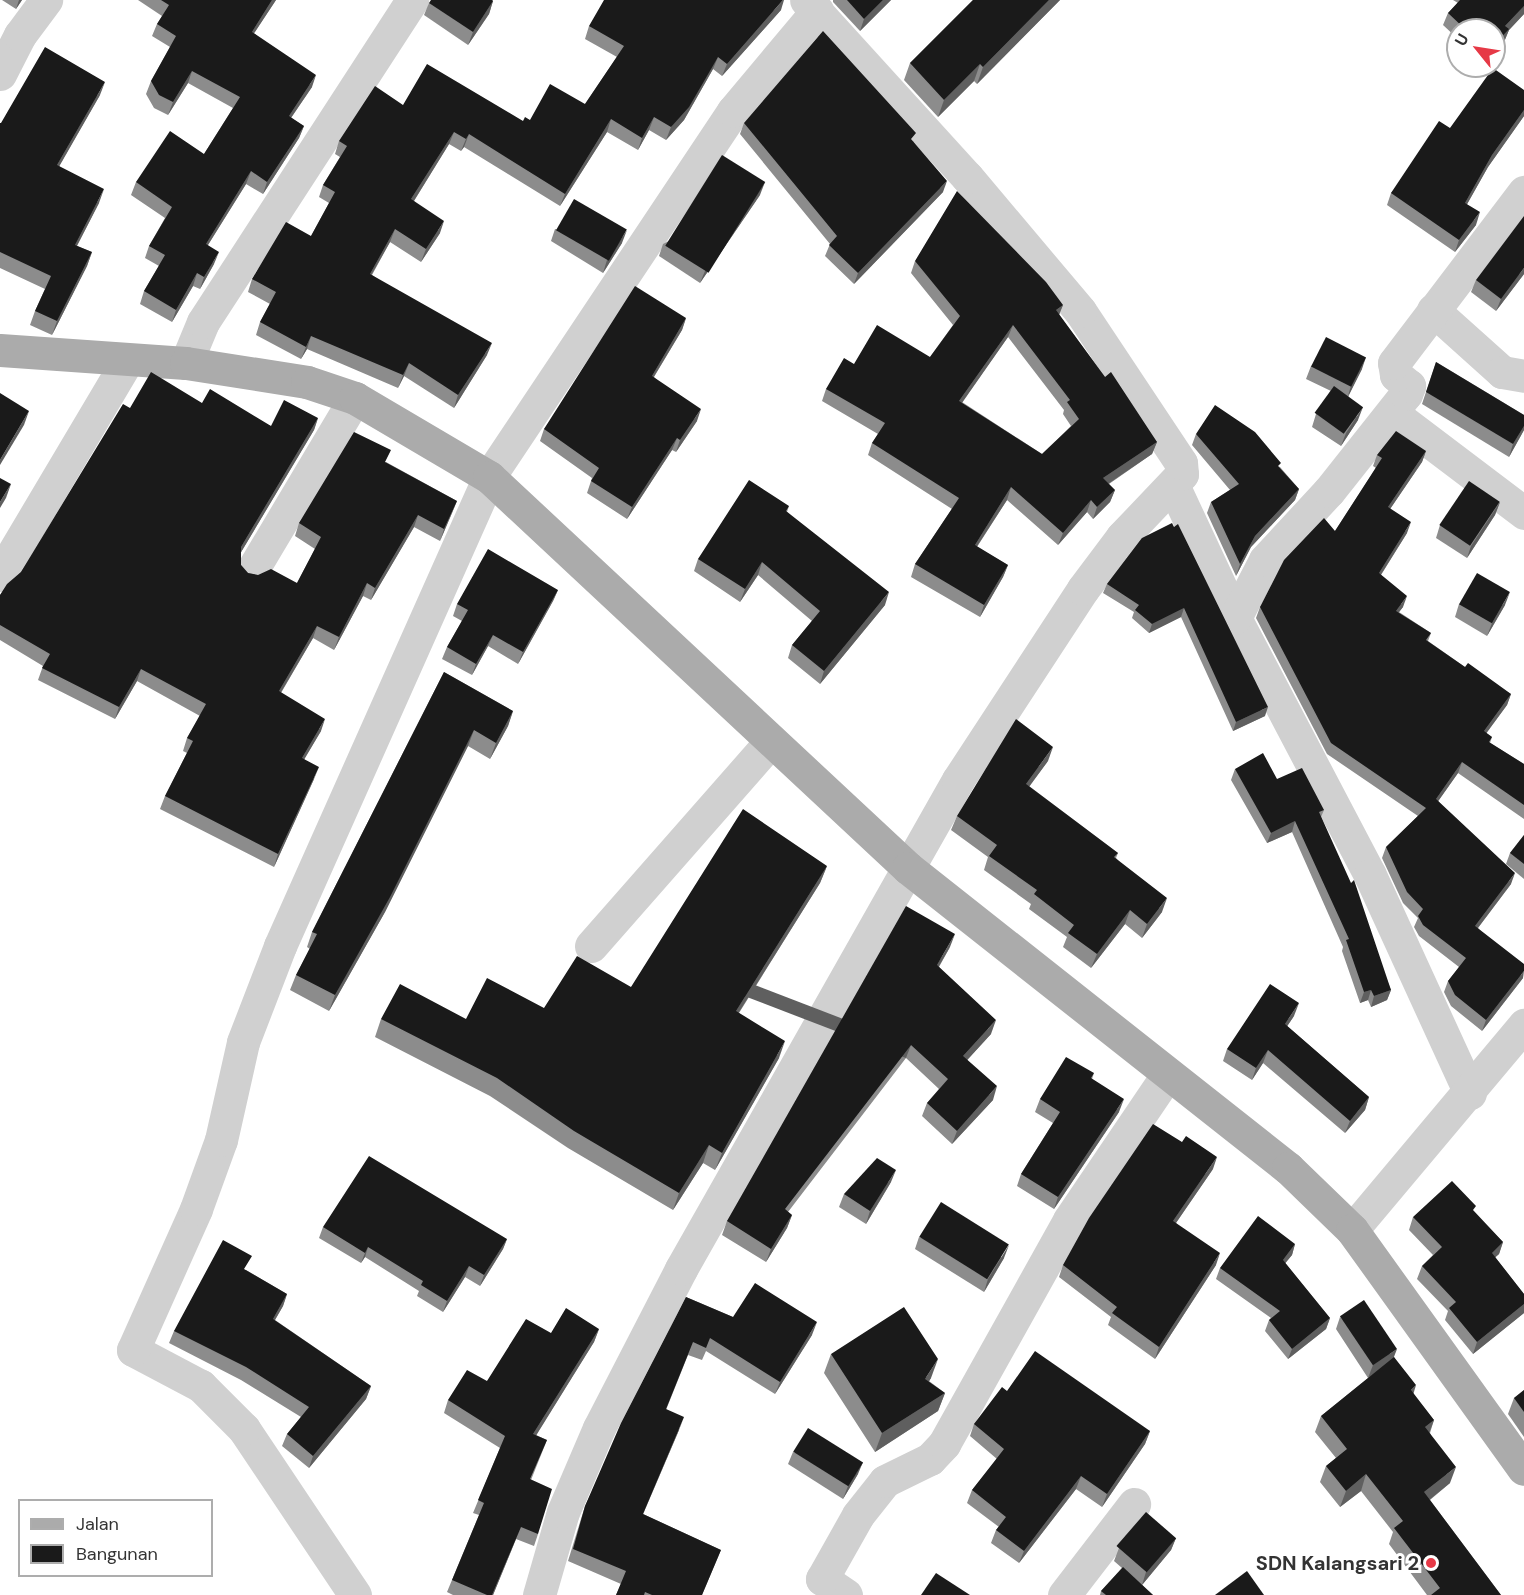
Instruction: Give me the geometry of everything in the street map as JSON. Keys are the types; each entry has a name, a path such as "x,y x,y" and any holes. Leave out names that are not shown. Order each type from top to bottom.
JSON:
{"main road":[{"path":"0,350 128,361 186,363 307,382 355,398 489,477 908,868 1288,1168 1352,1230 1524,1469"}],"street":[{"path":"0,74 10,28 46,0"},
{"path":"186,363 203,322 412,0"},
{"path":"355,1595 244,1429 201,1386 173,1368 133,1350 210,1169 243,1042 280,946 489,477 733,111 811,6 967,177 1087,320 1180,463 1182,474 1128,530 1083,589 958,780 681,1269 599,1428 563,1512 539,1595"},
{"path":"1235,618 1265,560 1329,491 1392,413 1409,386 1396,375 1394,363 1524,192"},
{"path":"1433,310 1502,372 1524,376"},
{"path":"0,575 128,361"},
{"path":"253,569 355,398"},
{"path":"1392,413 1524,513"},
{"path":"1173,485 1235,618 1370,875 1470,1093"},
{"path":"591,946 771,741"},
{"path":"1352,1230 1470,1093 1524,1025"},
{"path":"827,1590 874,1492 897,1473 930,1459 944,1444 1069,1220 1168,1074"},
{"path":"1064,1595 1134,1504"}],"building":[{"path":"161,0 272,0 252,32 316,75 289,116 304,126 267,182 251,171 206,244 219,252 204,277 197,273 176,310 144,291 165,255 149,246 172,207 136,182 170,131 204,154 240,97 192,71 173,102 159,95 151,81 176,36 157,24 169,5"},
{"path":"431,0 493,1 473,32 429,3"},
{"path":"604,0 783,0 727,64 718,57 689,107 671,127 654,117 642,138 611,119 565,194 469,134 466,139 454,132 411,199 444,221 426,249 395,229 370,274 492,343 458,395 409,363 403,375 311,336 306,347 260,322 276,292 252,279 286,222 311,236 335,192 323,185 347,146 339,141 375,86 403,105 427,64 523,121 525,117 530,120 550,84 585,104 624,46 589,26"},
{"path":"847,0 883,0 864,19"},
{"path":"973,0 1049,0 983,67 980,64 944,100 910,63"},
{"path":"1460,0 1524,0 1524,6 1506,25 1506,18 1453,18 1448,13"},
{"path":"823,31 916,133 911,139 947,181 858,273 829,245 837,236 744,123"},
{"path":"45,47 105,82 57,165 104,189 75,245 92,252 57,321 35,311 51,276 0,252 0,123"},
{"path":"1506,77 1524,90 1524,110 1492,155 1465,203 1480,212 1459,240 1391,193 1439,121 1450,128 1486,78"},
{"path":"722,155 765,182 709,273 665,246"},
{"path":"957,191 1046,282 1063,305 1056,310 1105,377 1111,372 1157,442 1103,478 1115,490 1097,507 1091,500 1063,533 1011,487 975,545 1008,565 984,605 915,564 959,498 872,443 885,423 826,389 844,358 854,364 877,325 930,357 960,316 915,261","holes":["1013,325 1070,400 1067,402 1079,419 1042,454 959,401"]},
{"path":"574,199 627,230 609,261 556,230"},
{"path":"1524,216 1524,268 1501,299 1476,280"},
{"path":"635,286 686,318 652,376 701,409 680,440 677,438 632,507 591,481 599,468 544,429"},
{"path":"1326,337 1366,357 1351,387 1311,366"},
{"path":"1436,362 1524,415 1524,426 1513,444 1426,392"},
{"path":"151,372 202,403 210,389 271,426 284,400 318,418 241,547 241,565 248,573 258,575 271,569 297,583 321,537 299,523 354,432 391,450 385,462 457,501 444,529 418,515 375,588 367,583 339,637 317,626 279,691 325,719 302,758 319,767 278,854 165,796 193,741 187,738 206,704 141,669 119,707 42,668 50,654 0,625 0,595 7,584 21,572 123,404 130,408"},
{"path":"1334,386 1363,407 1344,434 1315,413"},
{"path":"0,393 29,411 0,460"},
{"path":"1215,405 1255,432 1281,463 1278,466 1299,489 1255,536 1240,564 1211,502 1239,484 1196,434"},
{"path":"1396,431 1426,451 1388,507 1411,522 1379,573 1407,596 1396,611 1431,633 1426,640 1465,667 1468,663 1511,694 1484,731 1492,737 1489,742 1524,764 1524,805 1462,762 1436,799 1515,873 1475,926 1524,964 1524,971 1486,1020 1455,995 1448,981 1466,958 1423,925 1418,916 1423,909 1407,892 1386,847 1426,808 1331,743 1260,607 1284,560 1324,518 1335,531 1382,458 1377,455"},
{"path":"0,478 11,484 0,502"},
{"path":"749,480 789,506 786,511 889,592 824,671 792,645 820,611 762,562 745,589 698,559"},
{"path":"1469,481 1500,502 1470,546 1439,525"},
{"path":"1172,523 1174,527 1178,524 1268,707 1236,722 1184,608 1152,624 1135,610 1139,605 1107,584 1142,538"},
{"path":"488,549 558,590 523,652 493,635 476,664 447,647 468,610 457,604"},
{"path":"1477,573 1510,592 1492,623 1459,604"},
{"path":"444,672 513,711 496,743 474,730 390,897 335,995 296,975 317,934 312,932"},
{"path":"1016,719 1053,747 1026,784 1118,853 1114,857 1167,898 1147,924 1130,910 1097,954 1068,933 1074,925 1034,894 1037,890 989,856 997,845 957,816"},
{"path":"1263,753 1277,779 1302,768 1324,810 1319,812 1351,883 1354,880 1391,990 1374,996 1371,990 1364,992 1346,940 1349,939 1295,821 1271,833 1235,769"},
{"path":"743,809 827,866 736,1011 785,1041 722,1153 709,1145 679,1193 574,1131 497,1078 381,1019 400,984 466,1019 487,978 544,1008 577,956 631,987"},
{"path":"1524,835 1524,864 1510,853"},
{"path":"906,906 955,934 937,965 996,1020 963,1056 997,1086 957,1131 927,1103 948,1079 911,1045 785,1209 792,1215 771,1249 727,1221"},
{"path":"1270,984 1299,1003 1285,1024 1369,1097 1350,1121 1268,1050 1256,1068 1227,1049"},
{"path":"1066,1057 1094,1073 1091,1078 1124,1099 1058,1197 1021,1174 1060,1112 1040,1099"},
{"path":"1153,1124 1182,1142 1186,1136 1217,1157 1173,1221 1220,1253 1159,1347 1112,1313 1117,1307 1063,1265 1089,1218"},
{"path":"369,1156 507,1239 484,1275 469,1266 447,1301 421,1285 423,1281 368,1247 365,1253 323,1227"},
{"path":"877,1158 896,1170 870,1211 844,1194"},
{"path":"1452,1181 1476,1206 1473,1210 1503,1242 1492,1253 1524,1294 1524,1304 1477,1342 1449,1308 1456,1302 1422,1266 1442,1247 1413,1217"},
{"path":"941,1202 1009,1244 987,1279 919,1237"},
{"path":"1258,1216 1295,1244 1283,1260 1330,1318 1292,1349 1269,1320 1280,1311 1220,1268"},
{"path":"223,1240 252,1256 244,1269 287,1294 273,1319 371,1386 313,1456 287,1434 309,1407 246,1367 174,1331"},
{"path":"755,1283 817,1322 780,1382 710,1338 706,1348 693,1342 666,1409 684,1417 643,1514 721,1550 702,1595 652,1595 645,1592 644,1595 616,1595 626,1571 573,1549 585,1506 621,1423 686,1297 733,1317"},
{"path":"1364,1300 1397,1349 1373,1365 1340,1316"},
{"path":"904,1307 938,1359 925,1379 945,1393 882,1433 831,1354"},
{"path":"566,1308 599,1329 533,1434 547,1440 530,1479 552,1489 538,1534 521,1527 492,1595 487,1595 452,1580 484,1503 478,1500 505,1436 448,1400 467,1370 487,1381 526,1319 551,1333"},
{"path":"1035,1351 1150,1431 1107,1494 1081,1476 1024,1551 996,1530 1006,1517 972,1490 1004,1449 974,1424 1002,1387 1007,1391"},
{"path":"1394,1357 1416,1385 1411,1390 1434,1420 1425,1427 1456,1467 1424,1492 1501,1595 1431,1595 1440,1588 1394,1528 1403,1521 1366,1474 1346,1491 1326,1466 1347,1449 1321,1416"},
{"path":"1524,1390 1524,1412 1514,1398"},
{"path":"808,1428 863,1462 848,1486 793,1452"},
{"path":"1146,1512 1176,1538 1147,1572 1116,1546"},
{"path":"1123,1567 1153,1595 1106,1595 1101,1591"},
{"path":"1247,1571 1264,1595 1215,1595"},
{"path":"936,1573 970,1595 921,1595"}],"place":[{"name":"SDN Kalangsari 2","path":"1431,1563"}]}
